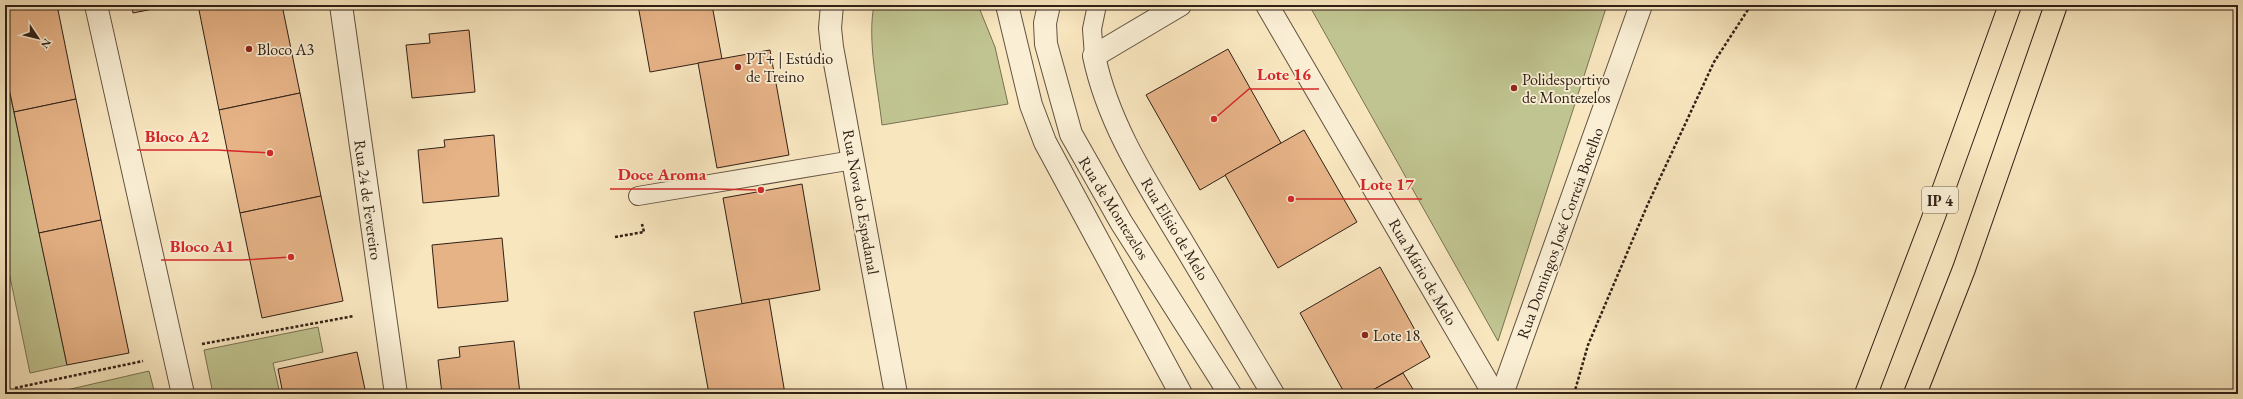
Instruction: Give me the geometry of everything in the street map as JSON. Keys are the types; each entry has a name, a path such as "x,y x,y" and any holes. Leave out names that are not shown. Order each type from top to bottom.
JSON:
{"highway":[{"name":"IP 4","path":"1866,394 1937,208 2010,5"},
{"path":"1915,394 1964,269 2056,5"}],"street":[{"path":"96,5 182,394"},
{"name":"Rua 24 de Fevereiro","path":"341,5 396,394"},
{"name":"Rua de Montezelos","path":"1007,5 1031,105 1044,142 1181,394"},
{"name":"Rua de Montezelos","path":"1049,5 1045,23 1048,55 1065,119 1075,144 1121,222 1230,394"},
{"path":"1094,56 1180,5"},
{"name":"Rua Mário de Melo","path":"1267,5 1494,394"},
{"name":"Rua Domingos José Correia Botelho","path":"1502,394 1641,5"},
{"name":"Rua Nova do Espadanal","path":"833,6 830,28 832,47 896,394"},
{"name":"Rua Elísio de Melo","path":"1094,56 1099,82 1109,109 1132,156 1273,394"}],"lane":[{"path":"1094,56 1092,29 1097,5"},
{"path":"638,196 853,160"}],"path":[{"path":"1574,394 1588,345 1647,206 1714,62 1751,5"},
{"path":"198,345 355,316"},
{"path":"15,388 143,361"}],"green space":[{"path":"874,5 978,5 995,47 1008,104 882,125 872,49 872,19"},
{"path":"1309,5 1607,5 1498,341"},
{"path":"5,70 67,365 30,373 5,253"},
{"path":"318,327 323,352 273,363 280,394 213,394 204,350"},
{"path":"149,371 155,394 49,394"}],"building":[{"path":"5,5 57,5 76,99 14,112 5,70"},
{"path":"132,5 173,5 133,13"},
{"name":"Bloco A3","path":"198,5 282,5 300,93 219,110"},
{"path":"638,5 712,5 722,59 650,72"},
{"path":"469,30 475,92 412,98 406,45 430,43 429,34"},
{"path":"1228,49 1281,143 1200,190 1146,95"},
{"path":"770,50 789,155 717,168 698,63"},
{"path":"300,93 321,196 240,213 219,110"},
{"path":"76,99 101,220 39,233 14,112"},
{"path":"1304,130 1357,222 1278,268 1225,175"},
{"path":"494,135 499,196 423,203 418,150 445,147 444,140"},
{"path":"802,184 820,290 742,304 723,198"},
{"path":"321,196 343,301 262,318 240,213"},
{"path":"101,220 129,353 67,365 39,233"},
{"path":"502,238 508,301 438,308 432,245"},
{"name":"Lote 18","path":"1380,267 1430,357 1366,394 1345,394 1300,313"},
{"path":"769,299 785,394 709,394 694,312"},
{"path":"514,341 520,394 442,394 438,360 460,357 459,347"},
{"path":"357,352 366,394 283,394 278,369"},
{"path":"1403,373 1416,394 1366,394"}],"place":[{"name":"Bloco A3","path":"249,49"},
{"name":"PT+ | Estúdio de Treino","path":"738,67"},
{"name":"Polidesportivo de Montezelos","path":"1514,88"},
{"name":"Lote 16","path":"1214,119"},
{"name":"Bloco A2","path":"270,153"},
{"name":"Doce Aroma","path":"761,190"},
{"name":"Lote 17","path":"1291,199"},
{"name":"Bloco A1","path":"291,257"},
{"name":"Lote 18","path":"1365,335"}]}
